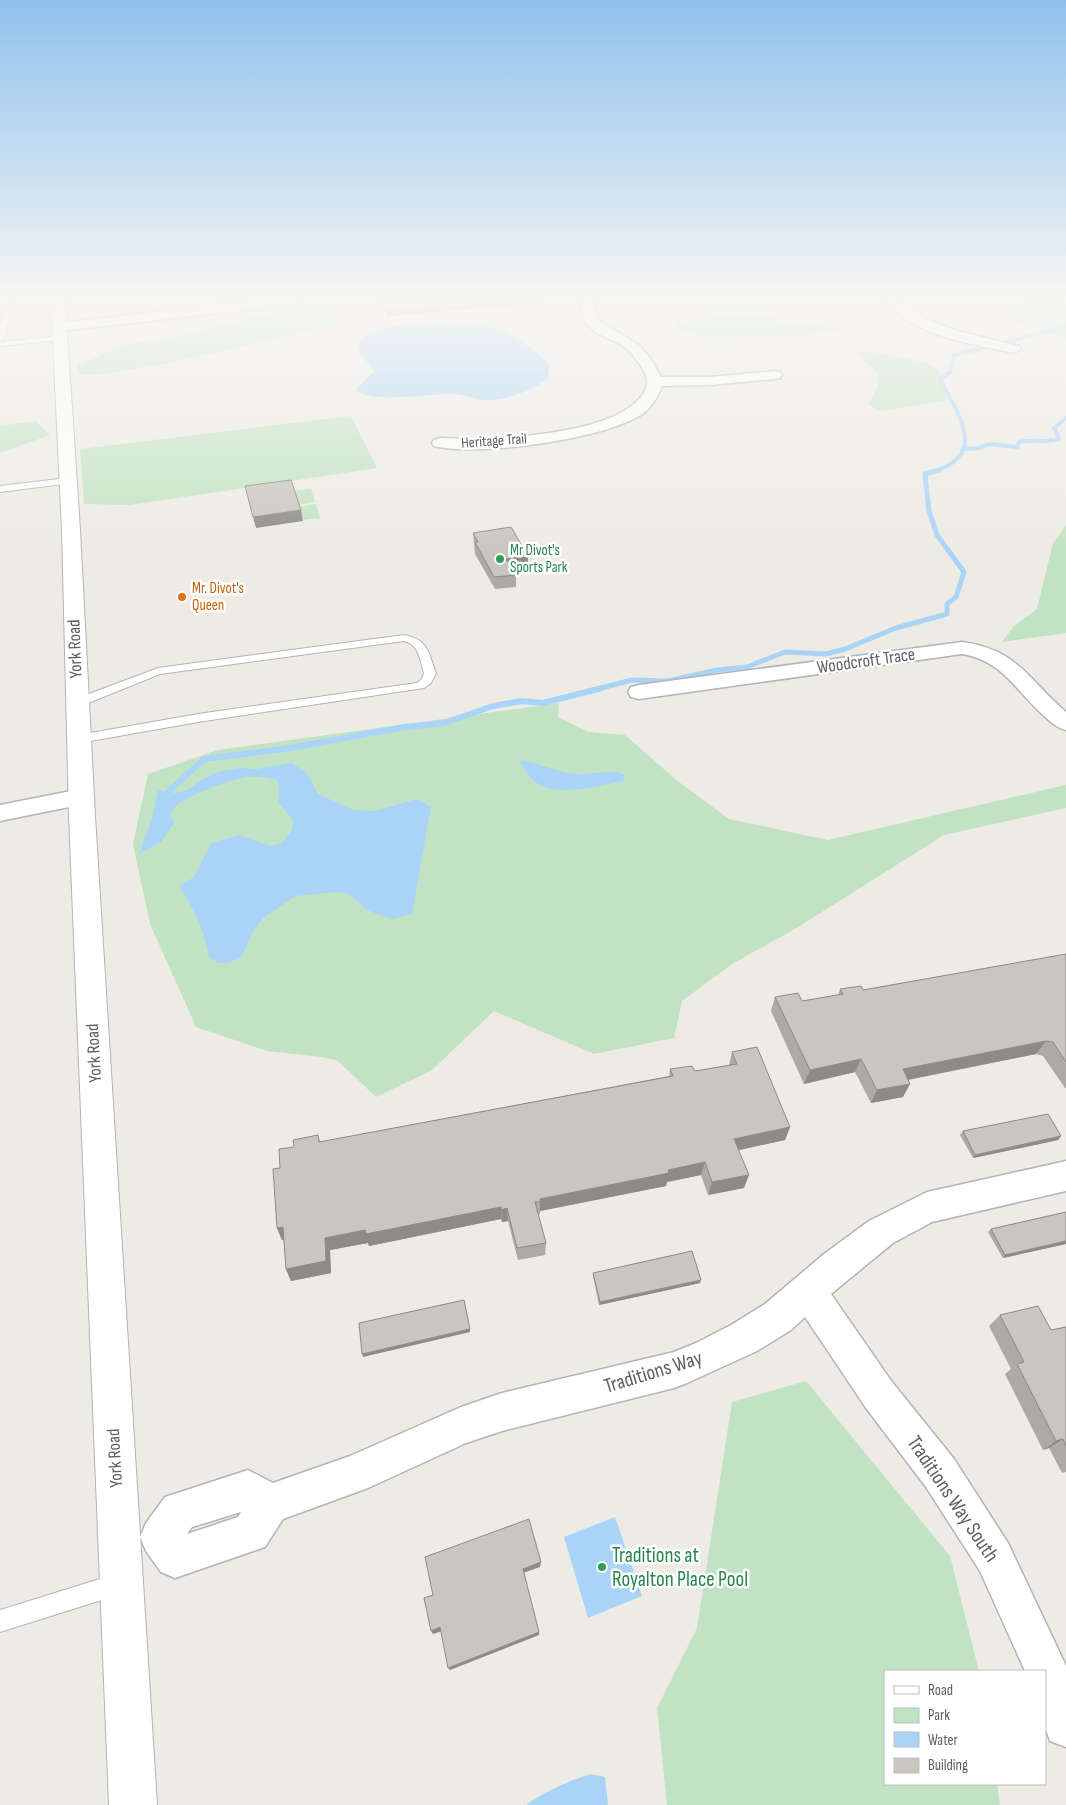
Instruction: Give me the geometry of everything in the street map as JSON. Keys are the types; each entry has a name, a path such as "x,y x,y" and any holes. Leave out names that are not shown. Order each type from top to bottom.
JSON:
{"street":[{"name":"York Road","path":"63,385 133,1805"},
{"name":"Heritage Trail","path":"440,443 476,444 592,430 638,411 650,397 654,385"},
{"name":"Woodcroft Trace","path":"639,692 962,648 980,651 1003,661 1041,701 1066,723"},
{"path":"0,813 82,797"},
{"name":"Traditions Way","path":"121,1566 160,1537 179,1512 248,1490 270,1504 354,1474 461,1426 502,1412 674,1370 744,1338 778,1317 836,1266 881,1232 927,1208 1066,1176"},
{"name":"Traditions Way South","path":"808,1291 878,1395 940,1473 994,1556 1046,1670"},
{"name":"Traditions Way South","path":"1046,1670 1066,1724"}],"lane":[{"path":"0,489 68,481"},
{"path":"77,702 158,672 404,638 414,640 420,645 430,673 427,681 420,686 198,718 79,739"},
{"path":"0,1621 121,1566"}],"green space":[{"path":"878,385 945,385 946,401 879,411 868,404"},
{"path":"351,416 377,468 130,505 84,504 80,449"},
{"path":"36,421 50,435 0,453 0,426"},
{"path":"311,489 315,502 297,505 293,491"},
{"path":"316,504 320,518 302,520 298,507"},
{"path":"1066,525 1066,633 1002,642 1014,626 1037,609 1053,543"},
{"path":"559,703 558,717 589,732 625,735 675,779 729,819 828,840 1066,785 1066,808 944,835 795,929 732,964 682,1001 674,1038 594,1054 494,1011 432,1070 376,1097 338,1061 322,1057 267,1051 196,1027 150,924 133,844 148,774 218,750"},
{"path":"806,1381 950,1556 979,1670 884,1670 884,1785 997,1785 1000,1805 667,1805 657,1708 697,1628 732,1402"}],"water":[{"path":"360,385 538,385 506,398 491,400 453,394 377,397 365,395 357,391"},
{"path":"519,760 576,774 620,773 625,775 624,781 582,789 550,789 535,781"},
{"path":"292,763 307,773 318,794 354,810 375,811 417,799 431,807 412,914 392,919 367,910 349,894 337,892 296,896 263,918 252,933 242,957 228,963 218,963 209,957 198,920 179,886 194,877 211,843 239,835 270,846 282,843 292,830 293,820 278,802 279,788 277,780 262,777 246,777 230,781 190,797 175,807 170,816 175,822 161,842 139,854 152,819 158,790 176,793 188,790 198,782 217,772 239,768 256,769"},
{"name":"Traditions at Royalton Place Pool","path":"615,1517 642,1596 588,1618 564,1537"},
{"path":"591,1774 605,1777 608,1805 526,1805 557,1787"}],"building":[{"path":"291,480 301,510 253,517 245,486"},
{"path":"511,527 528,556 506,559 516,575 494,577 475,542 478,542 473,533"},
{"path":"1066,954 1066,1062 1053,1042 1046,1041 903,1069 910,1084 877,1090 861,1059 810,1070 775,997 798,993 802,1001 843,994 840,989 861,986 863,990"},
{"path":"757,1047 790,1127 734,1139 749,1175 712,1182 705,1162 668,1170 669,1173 540,1199 540,1202 535,1202 546,1243 517,1248 507,1208 501,1210 501,1207 366,1234 365,1230 325,1238 326,1261 286,1269 283,1227 277,1228 273,1169 280,1168 279,1149 294,1147 293,1140 318,1135 319,1142 673,1076 670,1069 692,1066 695,1071 737,1064 732,1052"},
{"path":"1048,1114 1061,1136 975,1155 963,1131"},
{"path":"1066,1212 1066,1241 1005,1255 991,1229"},
{"path":"692,1251 701,1280 600,1302 593,1273"},
{"path":"464,1300 470,1329 362,1354 359,1323"},
{"path":"1038,1306 1051,1330 1066,1327 1066,1446 1063,1439 1056,1441 1017,1364 1024,1362 1000,1315"},
{"path":"529,1519 541,1562 523,1569 539,1632 448,1668 440,1627 431,1631 424,1598 433,1595 425,1557"}],"waterway":[{"path":"935,471 951,464 961,454 965,443 960,419 943,385"},
{"path":"965,449 979,448 990,444 1017,447 1019,442 1059,439 1054,428 1066,418"},
{"path":"597,689 632,680 667,681 717,670 747,667 785,652 826,654 845,649 896,628 947,614 947,604 956,597 964,572 937,535 929,511 925,474 939,470"},
{"path":"168,792 204,759 284,749 405,727 444,723 493,706 522,701 543,703 602,688"}],"place":[{"name":"Mr Divot's Sports Park","path":"500,559"},
{"name":"Mr. Divot's Queen","path":"182,597"},
{"name":"Traditions at Royalton Place Pool","path":"602,1567"}]}
